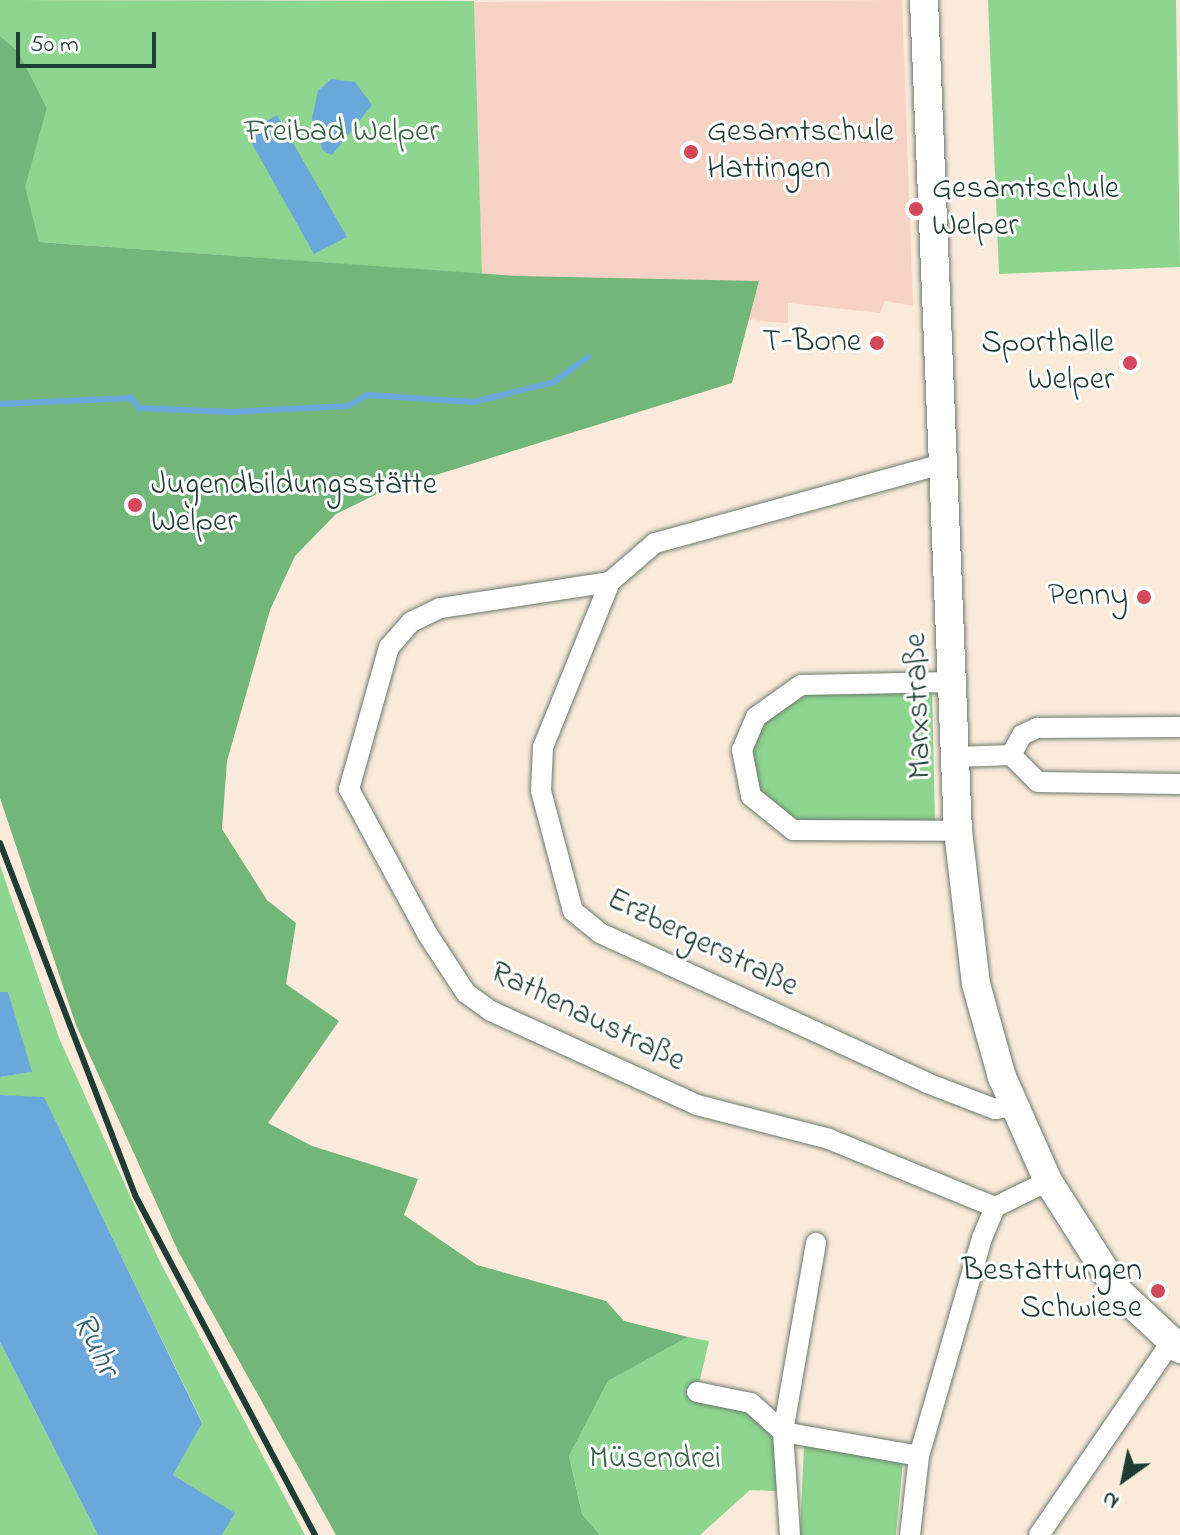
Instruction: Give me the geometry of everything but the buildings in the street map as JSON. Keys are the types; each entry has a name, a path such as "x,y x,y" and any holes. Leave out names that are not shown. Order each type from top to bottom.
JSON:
{"street":[{"name":"Marxstraße","path":"924,0 958,831 976,984 1013,1106 1048,1181 1118,1291 1176,1345"},
{"name":"Erzbergerstraße","path":"942,464 655,543 610,582 539,761 573,911 639,954 927,1083 995,1109 1013,1106"},
{"name":"Rathenaustraße","path":"610,582 440,608 411,622 389,647 349,789 428,935 466,993 491,1011 697,1105 871,1153 995,1207"},
{"path":"953,682 801,685 756,717 742,750 751,796 793,830 958,831"},
{"path":"1011,755 1022,735 1037,728 1180,727"},
{"path":"957,757 1011,755 1038,782 1180,784"},
{"path":"910,1535 919,1456 995,1207 1048,1181"},
{"path":"790,1535 783,1432 816,1243"},
{"path":"1039,1535 1176,1345"},
{"path":"697,1392 751,1403 783,1432 919,1456"}],"shaded area":[{"name":"Gesamtschule Hattingen","path":"902,0 913,306 885,301 880,313 788,303 788,323 482,285 474,2"}],"green space":[{"name":"Freibad Welper","path":"0,0 474,1 482,274 39,242 24,188 47,108 18,51 0,36"},
{"path":"988,0 1176,0 1180,267 999,274"},
{"path":"0,36 18,51 47,108 25,187 39,242 516,276 759,281 732,383 381,492 336,514 295,556 270,610 227,761 222,829 267,900 296,923 286,984 339,1021 268,1123 312,1146 418,1179 404,1215 477,1265 606,1301 624,1321 688,1337 608,1381 569,1456 582,1514 600,1535 336,1535 178,1251 76,1025 0,798"},
{"path":"932,687 935,824 794,826 756,793 749,754 764,714 806,691"},
{"path":"0,865 59,1038 158,1258 305,1535 222,1535 234,1513 173,1475 202,1422 44,1098 0,1095 0,1077 31,1072 8,993 0,992"},
{"name":"Müsendrei","path":"688,1337 709,1341 697,1392 742,1407 773,1433 777,1491 750,1490 700,1535 600,1535 582,1514 569,1456 608,1381"},
{"path":"0,1342 25,1391 98,1535 0,1535"},
{"path":"804,1446 903,1461 896,1535 800,1535"}],"water":[{"path":"331,79 355,82 372,105 332,155 323,151 312,118 318,91"},
{"path":"277,115 347,237 314,254 246,133"},
{"path":"0,992 8,992 32,1072 0,1077"},
{"name":"Ruhr","path":"0,1095 44,1097 202,1423 173,1475 235,1513 222,1535 98,1535 0,1342"}],"waterway":[{"path":"0,404 131,398 139,408 232,412 348,406 367,395 474,402 554,382 588,357"}],"railway":[{"path":"0,843 135,1195 315,1535"}],"place":[{"name":"Gesamtschule Hattingen","path":"691,152"},
{"name":"Gesamtschule Welper","path":"916,209"},
{"name":"T-Bone","path":"877,343"},
{"name":"Sporthalle Welper","path":"1130,363"},
{"name":"Jugendbildungsstätte Welper","path":"135,505"},
{"name":"Penny","path":"1144,597"},
{"name":"Bestattungen Schwiese","path":"1158,1291"}]}
